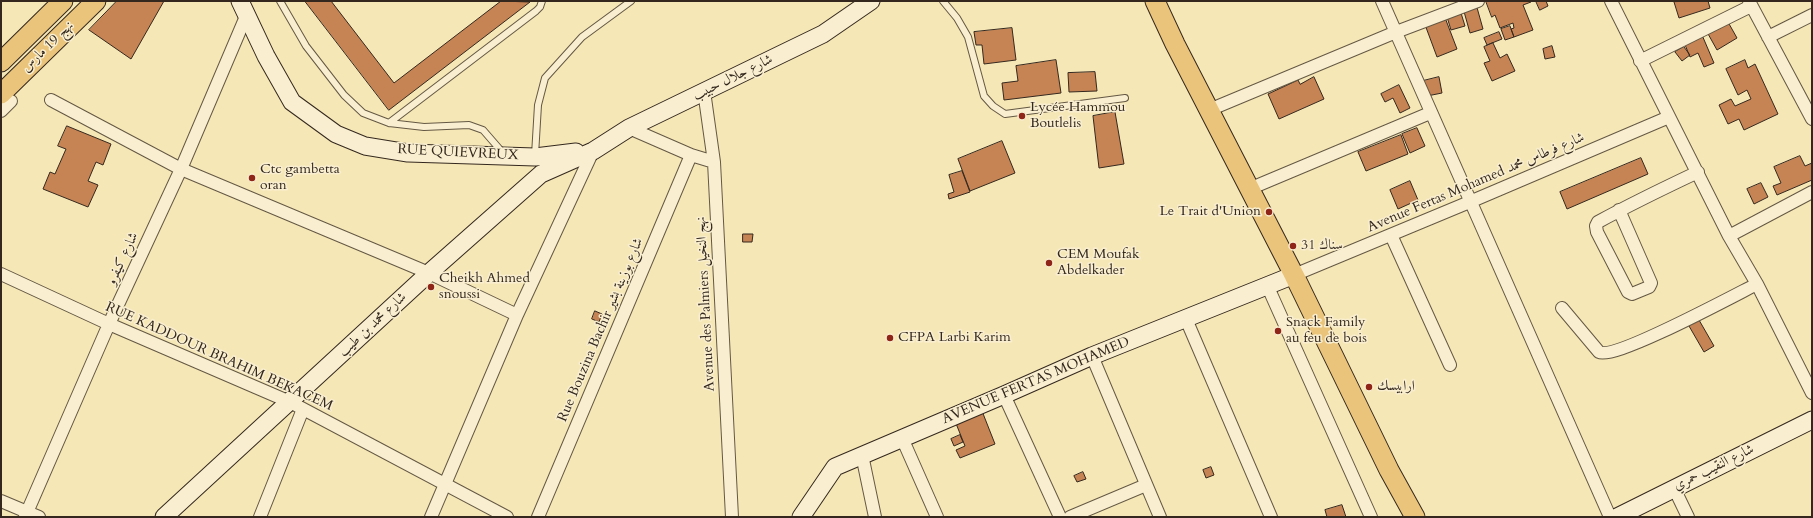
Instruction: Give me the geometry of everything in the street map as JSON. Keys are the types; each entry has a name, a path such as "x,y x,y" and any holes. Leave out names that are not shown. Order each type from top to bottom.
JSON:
{"main road":[{"name":"نهج 19 مارس","path":"1,62 63,1"},
{"name":"نهج 19 مارس","path":"6,97 96,1"},
{"path":"1155,1 1175,44 1294,275 1389,470 1415,517"}],"street":[{"name":"شارع جلال حبيب","path":"593,151 629,128 823,34 871,1"},
{"path":"1382,1 1430,113 1472,202 1610,517"},
{"path":"1209,110 1396,32 1478,1"},
{"path":"1611,1 1729,236 1757,284 1812,393"},
{"path":"1640,61 1750,3 1812,119"},
{"name":"RUE QUIEVREUX","path":"243,7 266,56 292,102 336,134 365,146 408,153 535,157 593,151"},
{"name":"شارع كيفرو","path":"26,514 109,324 181,169 243,7"},
{"path":"1768,38 1812,15"},
{"name":"Avenue des Palmiers نهج النخيل","path":"704,91 714,162 732,517"},
{"path":"1,111 6,97"},
{"path":"51,100 181,169 429,273 517,315"},
{"path":"1249,189 1430,113"},
{"name":"Avenue Fertas Mohamed شارع فرطاس محمد","path":"1294,275 1472,202 1669,117"},
{"path":"629,128 691,155 714,162"},
{"path":"431,517 517,315 593,151"},
{"name":"شارع محمد بن طيب","path":"164,517 297,405 429,273 541,174 593,151"},
{"name":"Rue Bouzina Bachir شارع بوزينة بشير","path":"538,517 691,155"},
{"path":"1619,210 1651,283 1649,287 1632,294 1628,292 1624,286 1596,230 1598,222 1619,210 1698,172"},
{"path":"1729,236 1812,192"},
{"path":"1392,235 1450,365"},
{"name":"RUE KADDOUR BRAHIM BEKACEM","path":"1,274 109,324 297,405 507,517"},
{"name":"AVENUE FERTAS MOHAMED","path":"801,517 835,467 1092,356 1294,275"},
{"path":"1562,308 1599,352 1606,354 1642,340 1757,284"},
{"path":"1268,285 1371,517"},
{"path":"1186,319 1270,517"},
{"path":"1092,356 1160,517"},
{"path":"1004,395 1060,517"},
{"path":"260,517 297,405"},
{"name":"شارع النقيب حمري","path":"1617,517 1812,420"},
{"path":"902,438 936,517"},
{"path":"862,455 875,517"},
{"path":"1070,517 1146,485"},
{"path":"1674,488 1688,517"},
{"path":"1,501 26,514 39,517"}],"lane":[{"path":"280,1 306,46 344,95 363,113 389,123 424,127 469,125 483,130 506,156"},
{"path":"389,123 536,11 540,7 542,1"},
{"path":"535,157 538,105 545,78 582,37 631,1"},
{"path":"943,1 957,18 968,37 984,96 993,106 1005,114 1125,98"}],"building":[{"path":"117,1 164,1 131,59 89,30"},
{"path":"305,1 331,1 394,83 501,1 530,2 389,110"},
{"path":"1486,1 1531,1 1523,5 1533,30 1514,37 1511,29 1514,28 1513,23 1500,28 1495,15 1492,17"},
{"path":"1536,1 1546,1 1548,6 1540,10"},
{"path":"1708,1 1710,8 1679,18 1674,2"},
{"path":"1476,4 1483,29 1470,33 1463,8"},
{"path":"1461,13 1465,26 1451,30 1447,17"},
{"path":"1444,15 1457,49 1437,57 1424,22"},
{"path":"1728,22 1737,38 1717,50 1707,32"},
{"path":"1510,26 1514,37 1505,40 1501,29"},
{"path":"1012,28 1016,60 984,64 982,45 976,45 974,32"},
{"path":"1699,28 1714,63 1704,67 1698,53 1690,57 1681,35"},
{"path":"1499,32 1502,39 1487,45 1484,38"},
{"path":"1493,43 1500,58 1507,54 1515,71 1492,81 1484,63 1490,61 1484,47"},
{"path":"1552,46 1555,57 1545,59 1543,49"},
{"path":"1684,47 1690,55 1682,61 1675,52"},
{"path":"1056,60 1061,93 1004,100 1002,83 1018,81 1016,66"},
{"path":"1745,60 1748,68 1755,64 1778,114 1744,130 1739,119 1728,124 1719,105 1731,99 1735,106 1751,99 1747,90 1738,95 1726,69"},
{"path":"1095,72 1097,91 1069,92 1068,73"},
{"path":"1314,77 1324,99 1279,119 1268,94 1298,80 1300,84"},
{"path":"1439,77 1442,93 1427,96 1423,81"},
{"path":"1399,85 1410,108 1400,113 1393,98 1385,102 1381,94"},
{"path":"1115,112 1124,164 1099,168 1093,116"},
{"path":"67,126 111,144 103,165 96,162 88,181 98,185 88,207 43,189 50,172 55,174 66,149 58,146"},
{"path":"1417,128 1425,146 1410,153 1402,134"},
{"path":"1401,135 1408,154 1366,171 1358,152"},
{"path":"1002,141 1015,173 970,191 958,159"},
{"path":"1800,156 1805,166 1812,163 1812,180 1777,195 1773,186 1781,183 1774,167"},
{"path":"1641,158 1648,174 1567,209 1560,192"},
{"path":"962,171 970,192 949,199 948,194 954,192 949,175"},
{"path":"1410,181 1418,200 1398,209 1390,190"},
{"path":"1761,183 1768,197 1754,204 1747,189"},
{"path":"743,234 753,234 752,242 743,242"},
{"path":"595,311 602,314 599,322 592,319"},
{"path":"1699,320 1714,346 1704,352 1689,326"},
{"path":"982,411 995,444 960,458 956,450 965,446 955,421"},
{"path":"960,435 963,442 954,446 951,439"},
{"path":"1211,467 1214,475 1206,478 1203,470"},
{"path":"1083,472 1086,479 1077,482 1074,476"},
{"path":"1342,505 1346,517 1327,517 1325,510"}],"place":[{"name":"Lycée Hammou Boutlelis","path":"1022,116"},
{"name":"Ctc gambetta oran","path":"252,178"},
{"name":"Le Trait d'Union","path":"1269,212"},
{"name":"سناك 31","path":"1293,246"},
{"name":"CEM Moufak Abdelkader","path":"1049,263"},
{"name":"Cheikh Ahmed snoussi","path":"431,287"},
{"name":"Snack Family au feu de bois","path":"1278,331"},
{"name":"CFPA Larbi Karim","path":"890,338"},
{"name":"ارابيسك","path":"1369,387"}]}
